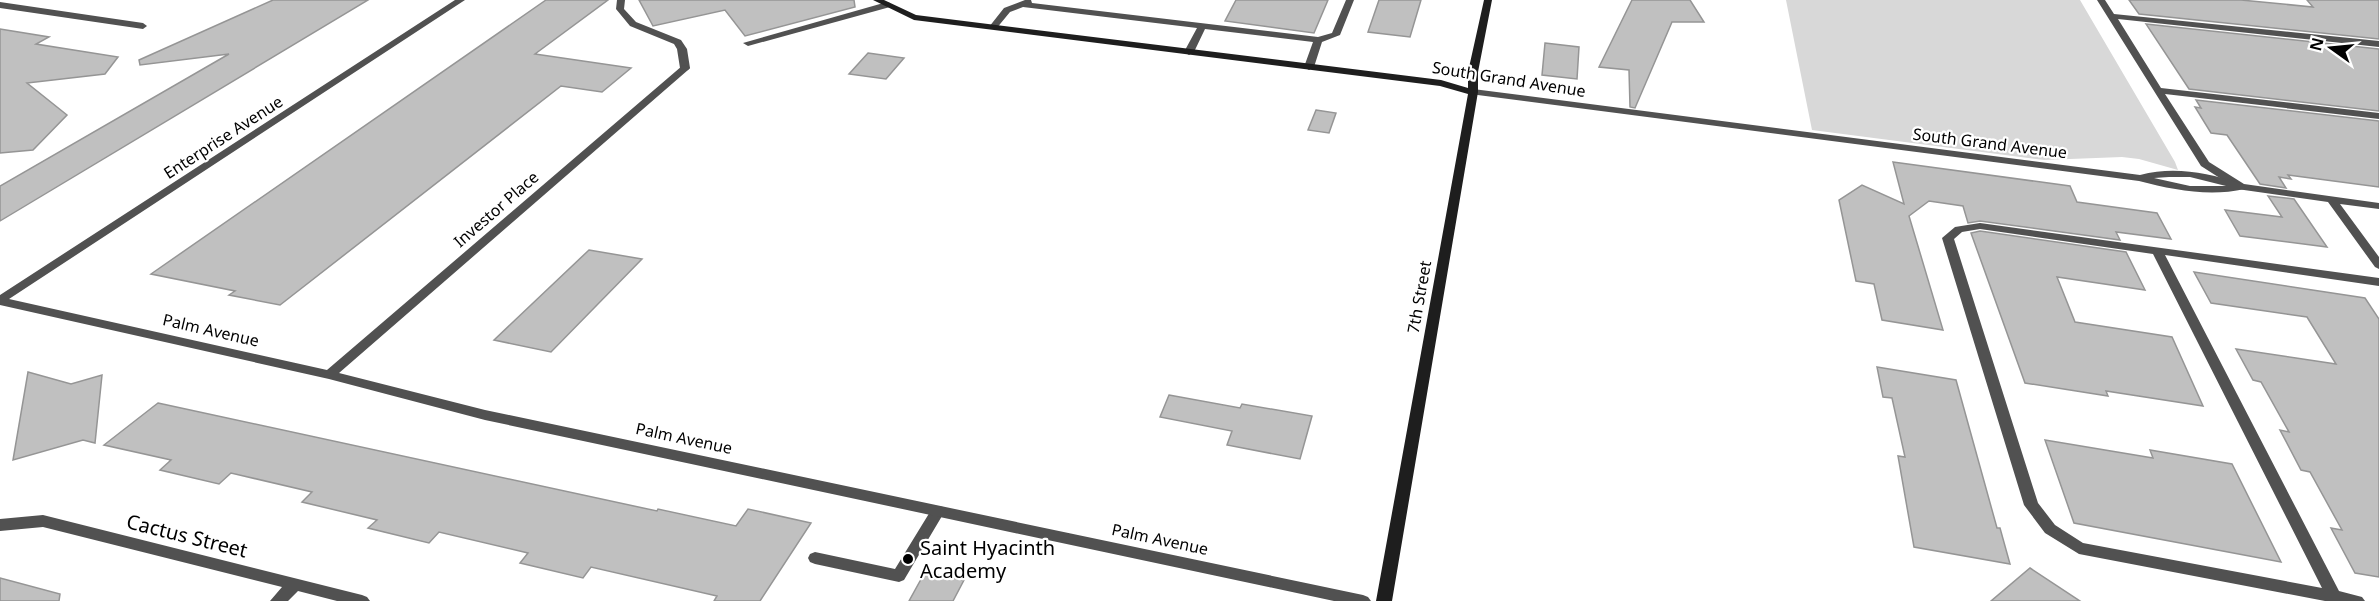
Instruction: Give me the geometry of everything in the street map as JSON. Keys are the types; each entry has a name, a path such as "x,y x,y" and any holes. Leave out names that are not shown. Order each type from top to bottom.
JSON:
{"street":[{"name":"Enterprise Avenue","path":"0,300 461,0"},
{"name":"Investor Place","path":"329,375 685,68 682,49 678,42 633,24 620,9 621,0"},
{"name":"South Grand Avenue","path":"877,0 914,18 1441,83 1473,92 2140,178 2174,187 2209,192 2241,187"},
{"path":"993,27 1007,10 1032,0"},
{"path":"1022,4 1318,40 1336,36 1350,0"},
{"path":"1482,0 1488,0"},
{"name":"7th Street","path":"1384,601 1473,92 1473,72 1488,0"},
{"path":"2101,0 2205,164 2241,187 2379,206"},
{"path":"0,5 143,26"},
{"path":"748,43 887,5"},
{"path":"2111,16 2379,44"},
{"path":"1189,52 1203,26"},
{"path":"1309,67 1318,40"},
{"path":"2157,90 2379,116"},
{"path":"2332,201 2379,265"},
{"path":"2357,601 2079,549 2050,529 2031,505 1948,238 1959,229 1980,226 2379,282"},
{"path":"2157,251 2334,597"},
{"name":"Palm Avenue","path":"0,300 329,375 485,415 1363,601"},
{"path":"815,558 899,576 938,511"},
{"name":"Cactus Street","path":"0,525 43,520 362,601"},
{"path":"278,601 294,585"}],"shaded area":[{"path":"1786,0 2080,0 2178,170 2139,159 2122,157 2044,160 1812,130"}],"building":[{"path":"273,0 368,0 0,221 0,186 229,54 140,65 139,60"},
{"path":"546,0 608,0 535,54 631,68 602,92 561,86 280,305 229,295 235,291 151,274"},
{"path":"639,0 854,0 855,7 745,36 725,10 653,26"},
{"path":"1236,0 1328,0 1314,33 1225,21"},
{"path":"1379,0 1421,0 1410,37 1368,32"},
{"path":"1632,0 1690,0 1704,22 1672,22 1635,108 1630,107 1629,70 1599,67"},
{"path":"2129,0 2241,0 2313,7 2307,0 2379,0 2379,39 2139,14"},
{"path":"2146,24 2379,49 2379,111 2189,89"},
{"path":"0,29 49,37 36,44 118,57 105,74 27,83 67,115 33,150 0,153"},
{"path":"1545,43 1579,47 1577,79 1542,75"},
{"path":"868,53 904,58 886,79 849,74"},
{"path":"2196,100 2379,121 2379,187 2288,175 2291,179 2279,177 2286,188 2260,184 2227,135 2211,133 2195,107 2201,108"},
{"path":"1316,110 1336,113 1329,133 1308,130"},
{"path":"1893,162 2070,186 2077,202 2157,213 2171,239 2116,232 2120,240 1980,221 1968,223 1963,206 1929,201 1909,216 1943,330 1882,320 1874,284 1856,281 1839,200 1862,185 1904,204"},
{"path":"2268,196 2294,199 2327,247 2240,236 2225,210 2282,217"},
{"path":"1980,231 2126,252 2145,290 2057,277 2075,322 2172,337 2203,406 2106,391 2108,396 2025,383 1971,233"},
{"path":"589,250 642,259 551,352 494,340"},
{"path":"2194,272 2365,298 2379,319 2379,577 2355,573 2331,528 2342,530 2310,472 2301,470 2280,430 2289,432 2261,382 2253,380 2236,349 2336,364 2307,317 2211,303"},
{"path":"1877,367 1956,380 1997,528 2000,528 2010,564 1914,547 1898,456 1905,457 1892,398 1883,397"},
{"path":"28,372 71,384 102,375 95,443 83,440 13,460"},
{"path":"1169,395 1240,408 1242,404 1312,416 1300,459 1227,445 1232,431 1160,417"},
{"path":"158,403 736,526 748,509 811,523 760,601 714,601 717,596 591,567 583,578 520,563 528,553 439,532 429,543 368,528 377,520 302,502 312,492 231,473 219,484 160,470 171,460 104,445"},
{"path":"2045,440 2153,458 2150,450 2232,464 2281,562 2074,523"},
{"path":"2030,568 2080,601 1991,601"},
{"path":"925,572 964,580 953,601 909,601"},
{"path":"0,578 60,594 59,601 0,601"}],"place":[{"name":"Saint Hyacinth Academy","path":"908,559"}]}
